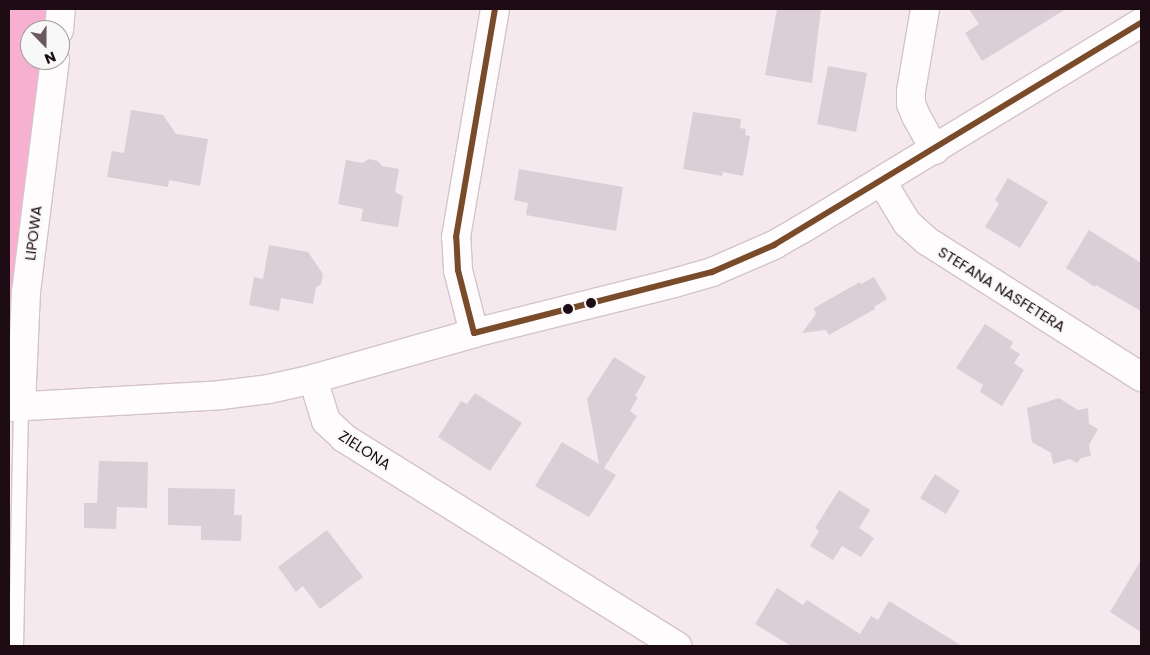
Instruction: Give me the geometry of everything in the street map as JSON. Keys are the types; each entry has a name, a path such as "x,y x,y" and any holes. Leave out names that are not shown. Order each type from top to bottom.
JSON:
{"street":[{"path":"474,333 461,289 456,253 456,237 495,9"},
{"path":"925,9 911,91 911,104 935,150"},
{"path":"15,406 221,395 269,389 313,379 474,333 712,272 774,245 935,150 1141,23"},
{"name":"LIPOWA","path":"15,406 26,292 54,70"},
{"name":"STEFANA NASFETERA","path":"882,182 907,222 927,242 1141,377"},
{"name":"ZIELONA","path":"313,379 326,421 344,438 677,646"}],"lane":[{"path":"15,406 16,646"}],"shaded area":[{"path":"9,9 60,9 58,20 20,20 20,70 50,70 9,324"}],"building":[{"path":"777,9 821,9 812,83 765,75"},
{"path":"969,9 1066,9 982,61 965,33 979,24"},
{"path":"828,66 867,73 856,132 817,124"},
{"path":"131,110 163,115 176,134 208,139 200,186 169,180 168,187 107,177 112,151 124,153"},
{"path":"693,112 741,119 740,128 746,129 745,135 750,136 743,176 723,172 722,176 683,169"},
{"path":"368,159 378,161 382,166 399,169 395,192 403,196 398,227 361,221 363,209 338,204 346,160 363,163"},
{"path":"519,169 623,187 616,231 526,215 528,203 514,200"},
{"path":"1008,178 1048,202 1020,248 985,227 999,204 995,200"},
{"path":"1089,230 1141,263 1141,311 1096,285 1095,287 1066,268"},
{"path":"269,245 308,252 323,274 321,284 316,288 313,304 281,298 279,311 249,305 254,277 263,279"},
{"path":"874,277 887,299 874,307 875,309 829,335 826,330 802,333 816,314 814,308 860,282 861,284"},
{"path":"985,324 1013,342 1010,348 1020,354 1014,363 1024,370 1002,406 980,392 983,385 956,368"},
{"path":"614,357 646,377 635,396 638,397 630,411 637,416 604,468 616,475 589,517 535,486 562,442 599,464 587,399"},
{"path":"475,393 522,423 490,471 438,437 461,401 467,404"},
{"path":"1059,398 1078,410 1088,408 1089,424 1098,429 1089,445 1091,456 1081,458 1077,463 1070,459 1053,464 1051,453 1032,442 1027,408"},
{"path":"99,461 148,462 147,508 117,507 116,529 84,528 84,503 97,503"},
{"path":"935,474 960,491 946,514 920,498"},
{"path":"168,488 235,489 234,515 242,515 241,541 201,540 201,526 168,525"},
{"path":"839,490 870,510 859,528 874,538 861,557 842,546 833,560 810,546 819,531 815,528"},
{"path":"327,530 363,577 320,609 303,586 296,592 278,567"},
{"path":"1141,560 1141,632 1110,612"},
{"path":"777,588 803,605 807,600 860,634 871,616 878,620 889,601 962,646 791,646 755,624"}],"transit line":[{"path":"474,333 458,270 456,237 495,9"},
{"path":"474,333 712,272 774,245 1141,23"}]}
